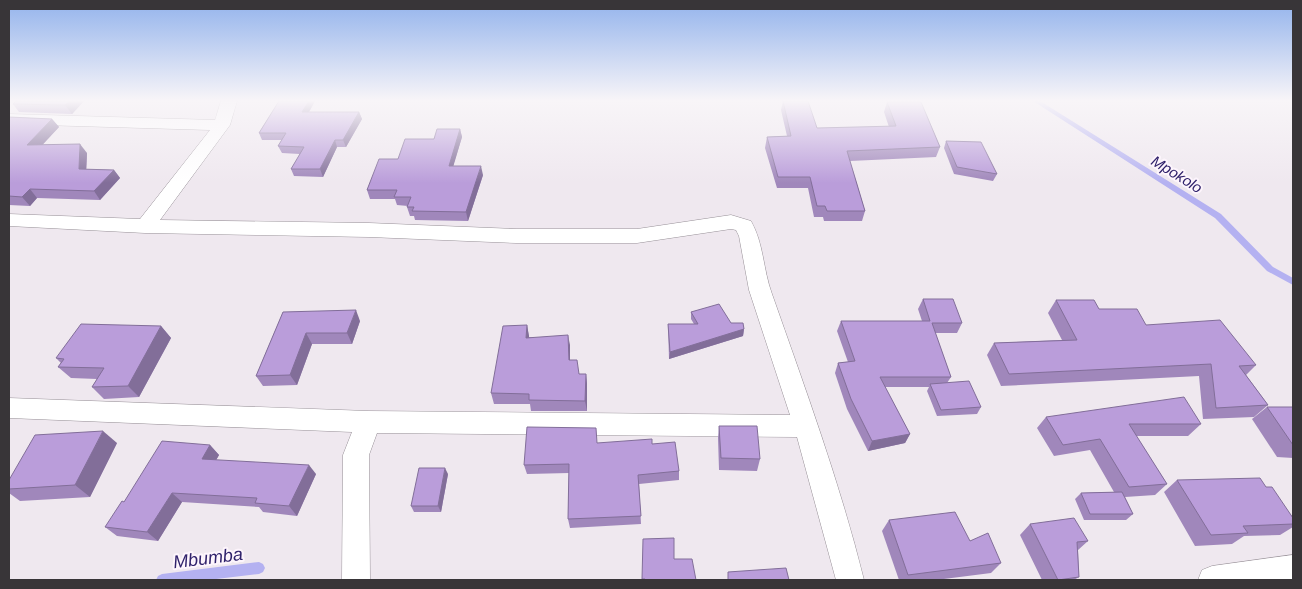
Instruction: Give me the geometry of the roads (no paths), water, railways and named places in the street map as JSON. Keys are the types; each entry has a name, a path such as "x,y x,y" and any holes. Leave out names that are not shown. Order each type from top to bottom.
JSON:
{"street":[{"path":"146,226 219,128"},
{"path":"9,220 146,226 369,230 516,236 637,236 731,222 744,226 749,236 760,290 806,426 850,580"},
{"path":"9,408 368,422 806,426"},
{"path":"356,580 356,455 368,422"},
{"path":"1212,580 1293,569"}],"waterway":[{"name":"Mpokolo","path":"1080,128 1218,216 1270,269 1293,282"},
{"name":"Mbumba","path":"162,580 259,568"}]}
